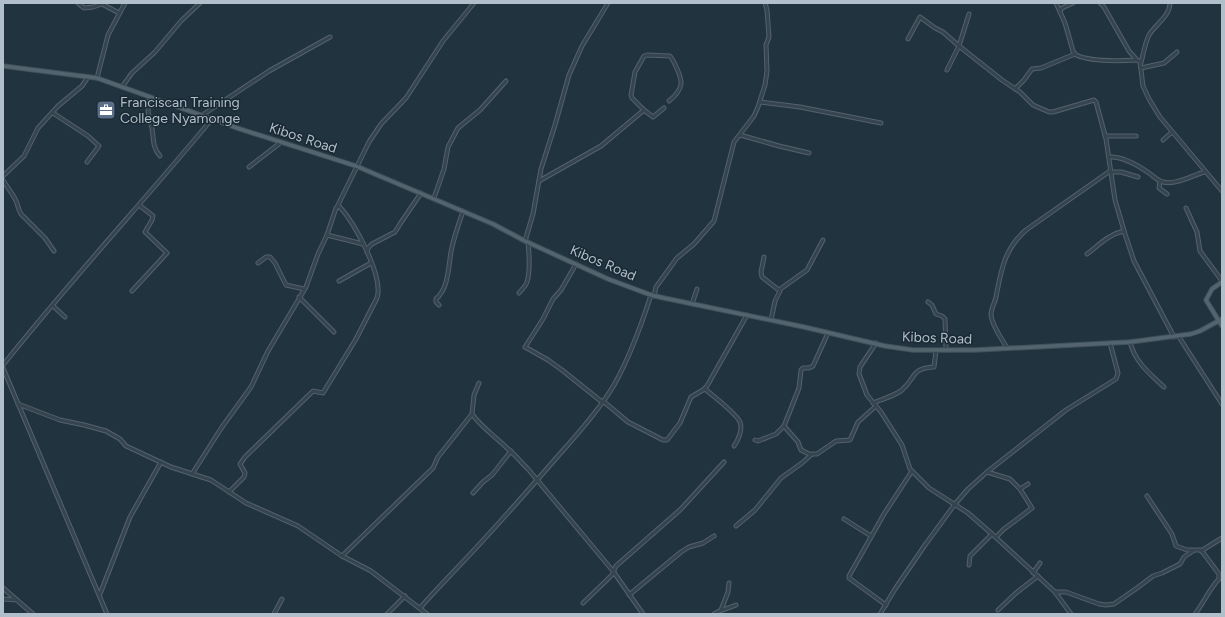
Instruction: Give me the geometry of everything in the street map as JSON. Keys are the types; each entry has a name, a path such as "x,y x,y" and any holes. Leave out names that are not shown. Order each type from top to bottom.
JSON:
{"main road":[{"name":"Kibos Road","path":"3,66 97,78 212,120 280,143 356,166 493,224 527,242 608,279 653,296 901,349 936,351 1130,342 1179,337 1200,331 1220,321"},
{"path":"1222,282 1212,289 1206,300 1222,326"}],"street":[{"path":"78,3 84,8 102,4 119,13"},
{"path":"97,78 108,35 125,3"},
{"path":"122,87 132,73 155,52 180,21 200,3"},
{"path":"192,474 222,427 252,386 268,351 300,297 327,235 337,207 356,166 375,133 406,98 443,41 474,3"},
{"path":"519,293 528,280 529,269 527,242 541,169 556,125 569,75 582,46 608,3"},
{"path":"420,608 432,593 537,481 586,424 613,386 623,367 641,327 656,287 677,258 694,244 714,221 734,142 754,116 765,85 767,71 766,46 769,37 765,3"},
{"path":"1056,3 1065,23 1075,54"},
{"path":"1060,11 1062,8 1073,3"},
{"path":"1100,3 1104,7 1129,51 1141,63"},
{"path":"1170,3 1170,6 1162,20 1149,35 1141,63 1140,74 1143,86 1160,117 1222,191"},
{"path":"947,70 959,46 970,14"},
{"path":"908,39 920,17 943,32 1015,89 1032,105 1051,112 1095,101 1105,136 1115,200 1134,261 1174,337"},
{"path":"201,116 269,71 330,37"},
{"path":"1141,68 1164,63 1177,52"},
{"path":"1015,89 1032,69 1041,68 1075,54 1078,56 1114,61 1137,60"},
{"path":"664,108 652,117 632,98 631,95 635,72 644,56 670,56 673,60 679,74 681,84 675,96 669,101"},
{"path":"3,176 24,156 38,128 58,106 82,86 88,77"},
{"path":"434,198 444,169 448,147 458,128 480,110 506,81"},
{"path":"150,97 148,104 148,116 155,148 160,156"},
{"path":"760,102 800,107 881,123"},
{"path":"539,181 601,146 644,110"},
{"path":"53,113 88,136 99,146 88,162"},
{"path":"107,614 68,526 3,367 97,252 212,120"},
{"path":"1163,140 1172,132"},
{"path":"740,135 809,153"},
{"path":"1105,136 1136,136"},
{"path":"249,167 280,143"},
{"path":"1109,157 1127,161 1160,181 1179,182 1205,172"},
{"path":"1007,348 994,325 991,314 996,300 1001,268 1006,256 1022,233 1110,171 1138,177"},
{"path":"3,180 18,203 18,209 21,214 54,251"},
{"path":"1160,181 1159,188 1167,194"},
{"path":"367,252 368,248 372,244 395,232 421,193"},
{"path":"132,291 168,253 146,232 152,220 152,216 139,205"},
{"path":"229,492 244,477 245,473 240,464 245,457 313,391 323,393 356,339 377,298 378,292 376,274 367,252 341,208 339,206 337,207"},
{"path":"1186,208 1198,232 1200,251 1222,282"},
{"path":"439,305 436,302 436,299 440,296 446,282 452,245 463,211"},
{"path":"1087,254 1110,236 1124,231"},
{"path":"327,235 363,244"},
{"path":"771,320 779,290 807,270 824,240"},
{"path":"258,263 266,257 270,257 275,263 286,285 304,289"},
{"path":"764,257 761,272 762,277 779,290"},
{"path":"339,281 371,263"},
{"path":"576,264 553,299 543,319 525,347 562,370 628,422 666,440 670,438 680,423 691,397 705,389 747,315"},
{"path":"692,304 697,290"},
{"path":"300,297 334,332"},
{"path":"928,302 932,304 936,314 945,319 946,350"},
{"path":"53,306 65,317"},
{"path":"755,440 758,441 774,435 784,426 799,388 801,370 803,368 813,366 828,333"},
{"path":"1179,337 1222,404"},
{"path":"1130,342 1137,360 1164,386"},
{"path":"876,343 859,370 863,387 902,445 912,471 929,488 955,504 996,537 1055,592 1071,614"},
{"path":"880,614 925,545 968,489 987,472 1066,410 1116,379 1118,373 1110,343"},
{"path":"873,403 902,390 918,370 924,367 934,367 936,351"},
{"path":"342,556 433,468 438,457 472,414 474,395 479,384"},
{"path":"705,389 740,422 741,426 739,438 734,446"},
{"path":"18,404 60,420 106,431 120,439 126,446 174,468 211,480 246,503 298,526 342,556 374,573 427,614"},
{"path":"736,526 755,510 781,478 811,455 822,451 836,441 850,440 858,422 876,406"},
{"path":"472,414 480,425 528,469 613,571 641,613"},
{"path":"784,426 798,442 801,450 811,455"},
{"path":"473,493 492,475 510,451"},
{"path":"100,596 130,517 161,462"},
{"path":"583,603 612,575 616,566 681,509 724,462"},
{"path":"886,605 849,577 871,536 912,471"},
{"path":"987,472 1010,479 1020,489 1032,508 996,537"},
{"path":"1020,489 1028,484"},
{"path":"1147,496 1172,534 1176,546 1201,551 1222,538"},
{"path":"844,519 871,536"},
{"path":"969,565 970,556 992,534"},
{"path":"629,595 681,552 689,547 703,543 714,536"},
{"path":"1055,592 1066,592 1099,604 1114,604 1152,576 1180,564 1184,557 1194,550"},
{"path":"1195,614 1213,584 1219,577 1219,574 1201,551"},
{"path":"1033,572 1040,563"},
{"path":"998,610 1016,593 1038,576"},
{"path":"721,610 728,592 729,583"},
{"path":"3,588 33,614"},
{"path":"387,614 405,596"},
{"path":"3,599 17,600"},
{"path":"274,614 282,599"},
{"path":"714,614 736,605"}],"place":[{"name":"Franciscan Training College Nyamonge","path":"106,110"}]}
